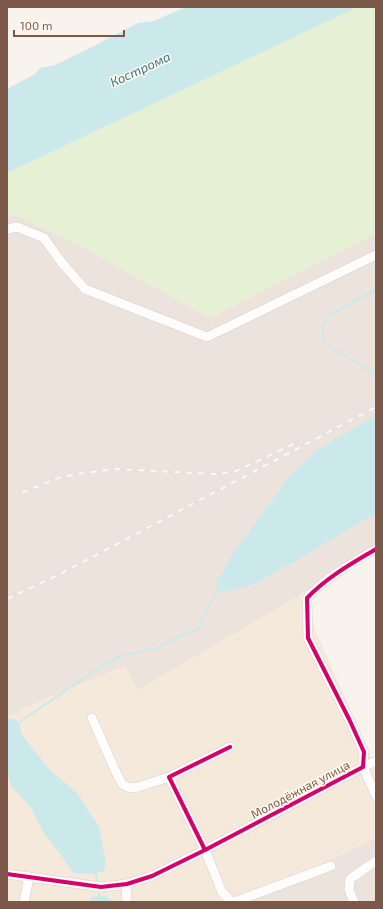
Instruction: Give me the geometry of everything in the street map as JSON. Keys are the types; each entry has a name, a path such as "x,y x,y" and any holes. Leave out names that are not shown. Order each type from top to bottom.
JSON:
{"street":[{"path":"7,229 17,227 44,238 62,263 85,289 207,337 376,255"},
{"name":"Молодёжная улица","path":"7,874 101,887 127,884 152,876 205,850 363,766 364,752 308,638 307,598 319,585 337,572 376,549"},
{"path":"92,718 122,784 127,787 135,788 169,777 230,747"},
{"path":"376,761 363,766 376,796"},
{"path":"169,777 205,850 222,892 233,902 331,866"},
{"path":"354,902 349,890 350,879 376,861"},
{"path":"24,902 28,877"},
{"path":"126,902 127,884"}],"shaded area":[{"path":"13,214 79,245 210,318 376,233 376,543 300,595 138,690 125,666 26,707 7,717 7,216"},
{"path":"300,595 376,768 376,838 244,902 7,902 7,717 26,707 126,666 138,690"},
{"path":"376,838 376,902 244,902"}],"green space":[{"path":"358,7 376,7 376,233 210,318 79,245 13,214 7,216 7,173"}],"water":[{"name":"Кострома","path":"186,7 358,7 7,173 7,89 35,74 40,68 55,65 138,23 154,21"},
{"path":"376,416 376,513 252,585 224,592 217,590 216,585 231,556 290,476 320,448"},
{"path":"11,718 17,720 23,736 50,770 77,793 99,827 106,863 103,872 91,874 73,873 43,832 30,806 11,786 7,771 7,720"},
{"path":"105,896 114,902 88,902 92,897"}],"waterway":[{"path":"376,290 331,314 324,325 322,341 376,375"},
{"path":"17,724 100,667 124,655 158,648 180,636 199,629 207,609 219,590"},
{"path":"95,872 97,880"},
{"path":"99,894 101,902"}],"railway":[{"path":"7,599 62,573 376,407"},
{"path":"22,493 55,479 76,474 116,469 215,474 234,472 298,442"}],"cycle path":[{"path":"7,874 101,887 127,884 152,876 205,850 363,767 364,752 308,638 307,598 331,577 376,549"},
{"path":"205,850 169,777 230,747"}]}
